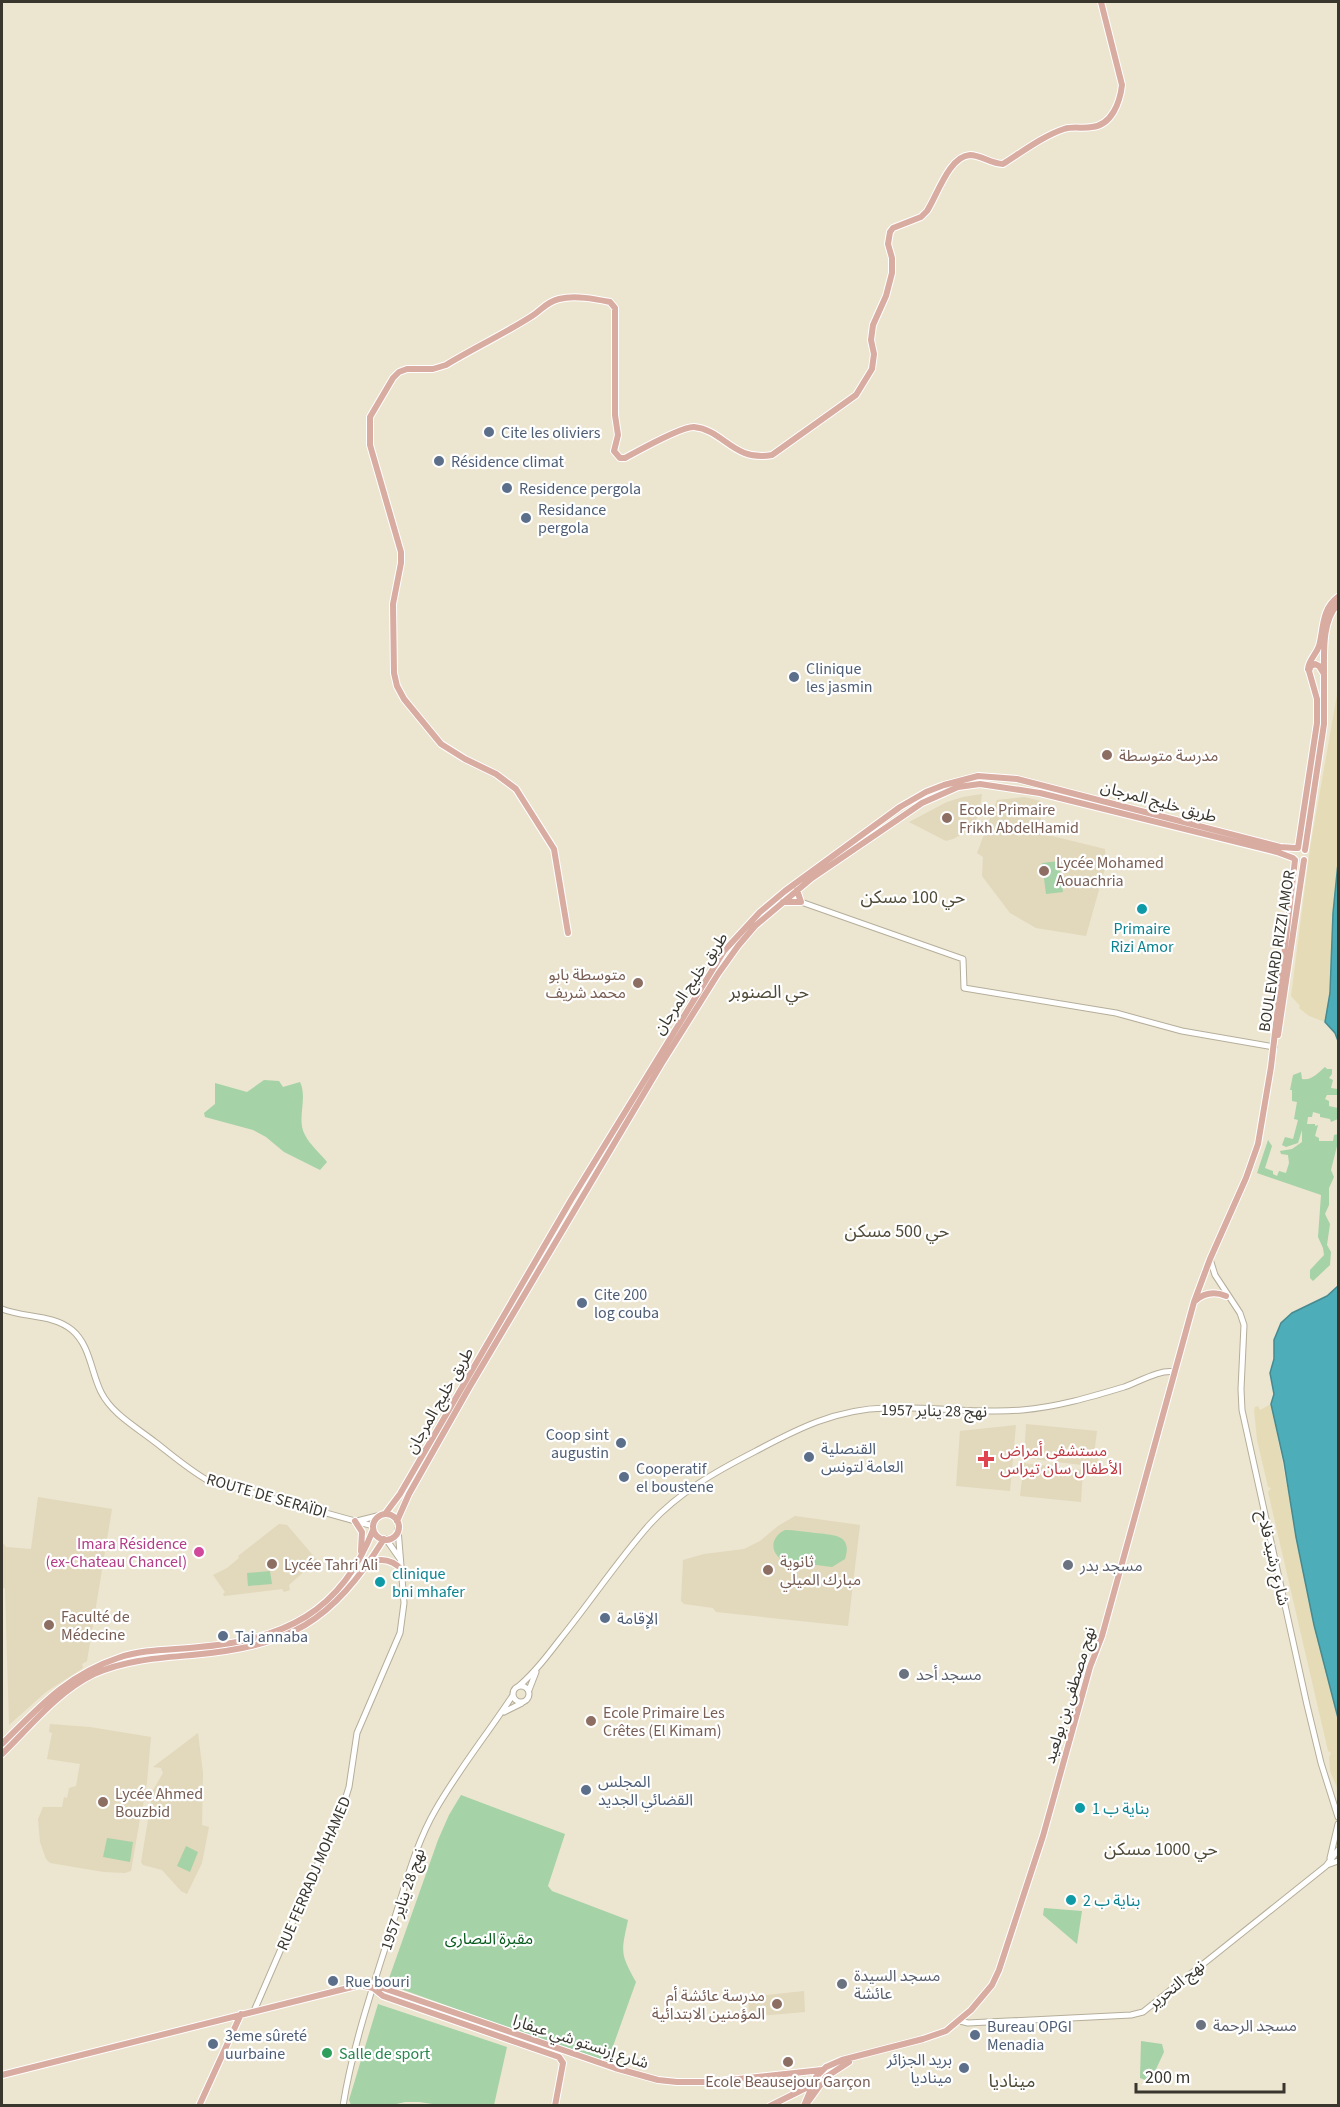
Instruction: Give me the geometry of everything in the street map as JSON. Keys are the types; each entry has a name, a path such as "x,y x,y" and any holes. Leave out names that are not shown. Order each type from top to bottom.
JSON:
{"main road":[{"path":"568,933 554,849 516,789 496,774 441,744 404,699 397,686 393,663 393,604 401,552 370,445 370,417 399,372 407,369 433,369 446,365 532,316 552,301 572,298 600,300 610,302 615,309 615,415 618,435 614,451 620,458 625,458 682,429 693,427 712,434 737,451 750,455 772,455 856,395 872,369 873,325 886,296 892,273 892,258 888,244 890,232 893,228 921,217 927,211 953,164 959,158 969,155 994,164 1003,164 1062,130 1074,127 1095,127 1111,117 1121,95 1122,85 1101,2"},
{"path":"1309,671 1310,661 1318,648 1324,614 1338,597"},
{"name":"BOULEVARD RIZZI AMOR","path":"1299,849 1324,724 1324,648 1329,621 1338,604"},
{"path":"1309,671 1312,665 1317,664 1324,674"},
{"name":"BOULEVARD RIZZI AMOR","path":"1299,849 1318,713 1317,699 1309,671"},
{"name":"طريق خليج المرجان","path":"383,1514 400,1494 571,1200 710,972 724,951 753,919 900,807 937,787 963,779 978,776 1025,781 1138,814"},
{"name":"طريق خليج المرجان","path":"397,1521 414,1484 469,1388 662,1063 738,946 755,926 782,902 787,893 797,890 921,803 958,788 980,784 1040,793 1138,814 1278,849 1299,849"},
{"path":"937,787 940,795"},
{"path":"1294,874 1288,861 1278,849 1291,843 1300,832"},
{"name":"طريق خليج المرجان","path":"1278,849 1294,859"},
{"path":"1299,849 1306,855 1304,860 1294,859 1292,854 1299,849"},
{"name":"BOULEVARD RIZZI AMOR","path":"1210,1259 1246,1178 1258,1144 1274,1047 1294,859"},
{"name":"BOULEVARD RIZZI AMOR","path":"1274,1047 1278,1037 1304,860"},
{"path":"782,902 801,902 797,890"},
{"name":"نهج مصطفى بن بولعيد","path":"822,2070 843,2060 934,2036 960,2021 987,1993 996,1977 1043,1836 1090,1667 1102,1636 1194,1302 1210,1259"},
{"path":"1194,1302 1211,1293 1228,1297"},
{"path":"2,1744 49,1697 87,1670 120,1657 138,1653 248,1641 292,1625 327,1601 341,1588 358,1562 376,1519 383,1514 392,1516 397,1521 398,1529 394,1536 385,1539 345,1593 314,1620 279,1638 224,1652 139,1660 93,1675 57,1699 2,1754"},
{"path":"355,1521 363,1532 358,1562"},
{"path":"373,1528 377,1536 385,1539"},
{"path":"369,1562 388,1560 402,1570"},
{"name":"شارع إرنستو شي عيفارا","path":"2,2075 354,1985 383,1988 561,2058 563,2063 555,2106"},
{"name":"شارع إرنستو شي عيفارا","path":"445,2013 635,2075 658,2080 696,2083 822,2070"},
{"path":"199,2106 241,2014"},
{"name":"نهج مصطفى بن بولعيد","path":"805,2106 821,2082 832,2071 858,2057"},
{"path":"805,2106 812,2085 822,2070"},
{"path":"802,2073 812,2085"},
{"path":"770,2106 821,2082"}],"street":[{"path":"787,893 801,902 963,959 964,988 1116,1013 1182,1031 1274,1047"},
{"name":"شارع رشيد فلاح","path":"1210,1259 1217,1279 1228,1297"},
{"name":"شارع رشيد فلاح","path":"1207,1267 1242,1317 1244,1325 1240,1395 1259,1491 1321,1763 1338,1817"},
{"name":"ROUTE DE SERAÏDI","path":"2,1309 54,1320 72,1329 82,1342 100,1390 108,1403 122,1417 189,1470 207,1480 373,1528"},
{"name":"نهج 28 يناير 1957","path":"519,1686 538,1667 651,1523 670,1505 690,1489 733,1463 806,1425 839,1415 879,1408 973,1412 1036,1408 1083,1399 1164,1372 1176,1372"},
{"path":"355,1521 383,1514"},
{"name":"RUE FERRADJ MOHAMED","path":"254,2011 347,1796 357,1733 400,1633 404,1603 398,1529"},
{"path":"385,1539 401,1560"},
{"name":"نهج 28 يناير 1957","path":"529,1690 538,1667"},
{"path":"519,1686 525,1686 529,1690 529,1699 522,1703 516,1701 513,1695 514,1690 519,1686"},
{"name":"نهج 28 يناير 1957","path":"343,2106 346,2085 373,1988 409,1874 435,1811 454,1779 503,1713 513,1695"},
{"name":"نهج 28 يناير 1957","path":"503,1713 522,1703"},
{"path":"1338,1824 1328,1864 1338,1866"},
{"name":"نهج التحرير","path":"960,2021 968,2023 1131,2015 1143,2012 1328,1864 1338,1851"},
{"name":"نهج التحرير","path":"1328,1864 1338,1861"}],"shaded area":[{"name":"Ecole Primaire Frikh AbdelHamid","path":"982,794 979,814 970,830 953,839 946,841 909,822 947,802"},
{"name":"Lycée Mohamed Aouachria","path":"1024,797 1041,801 1041,826 1045,836 1105,849 1106,865 1086,936 1036,928 1010,913 982,876 983,857 977,853 997,800"},
{"path":"1026,1424 1097,1431 1094,1455 1099,1456 1098,1467 1024,1458"},
{"name":"مستشفى أمراض الأطفال سان تيراس","path":"1016,1425 1010,1491 956,1486 960,1431"},
{"path":"1024,1463 1083,1470 1081,1502 1020,1496"},
{"name":"Faculté de Médecine","path":"38,1497 112,1509 87,1661 82,1664 83,1668 46,1692 9,1725 2,1542 6,1547 31,1549"},
{"name":"ثانوية مبارك الميلي","path":"795,1516 860,1525 848,1626 716,1612 713,1608 684,1604 681,1601 683,1560 704,1554 744,1549 760,1541"},
{"name":"Lycée Tahri Ali","path":"279,1524 287,1525 317,1560 289,1585 290,1590 224,1596 225,1592 213,1575 227,1568 239,1558 238,1556"},
{"name":"Lycée Ahmed Bouzbid","path":"50,1724 90,1727 151,1737 147,1782 142,1811 138,1811 137,1818 140,1819 131,1871 104,1872 50,1863 46,1859 40,1842 38,1819 43,1807 62,1807 69,1788 76,1786 80,1764 47,1759 52,1733 49,1732"},
{"path":"198,1733 203,1773 202,1825 209,1827 202,1863 187,1894 181,1891 162,1870 143,1865 141,1862 153,1790 163,1773 161,1768 153,1767"},
{"name":"مدرسة عائشة أم المؤمنين الابتدائية","path":"804,1991 805,2012 749,2017 748,1997"}],"green space":[{"path":"1059,861 1063,892 1046,894 1042,863"},
{"path":"1325,1067 1332,1069 1329,1078 1333,1080 1331,1088 1338,1089 1338,1095 1327,1095 1325,1099 1329,1101 1329,1106 1338,1108 1338,1119 1331,1122 1330,1119 1320,1117 1320,1114 1313,1112 1312,1117 1308,1117 1307,1124 1318,1125 1315,1136 1319,1138 1319,1141 1333,1141 1334,1135 1338,1134 1338,1142 1331,1170 1334,1177 1329,1188 1329,1205 1325,1214 1330,1224 1327,1245 1331,1252 1330,1265 1313,1281 1310,1278 1310,1270 1324,1255 1318,1237 1321,1195 1257,1173 1268,1140 1272,1146 1265,1168 1273,1171 1273,1174 1277,1176 1279,1171 1286,1173 1289,1163 1288,1155 1281,1154 1280,1151 1292,1149 1302,1142 1302,1130 1298,1143 1286,1147 1282,1145 1285,1137 1293,1139 1298,1120 1294,1119 1297,1102 1292,1101 1292,1090 1290,1090 1293,1075 1301,1072 1302,1079 1308,1079"},
{"path":"264,1080 279,1081 283,1087 300,1082 305,1135 327,1162 320,1170 284,1152 266,1137 253,1130 205,1117 204,1113 215,1104 215,1083 247,1092"},
{"path":"785,1530 840,1537 846,1545 845,1559 832,1567 785,1561 776,1554 773,1546 776,1537"},
{"path":"270,1571 272,1584 248,1586 247,1573"},
{"name":"مقبرة النصارى","path":"461,1795 565,1834 548,1886 552,1891 628,1920 623,1952 636,1982 607,2063 387,1984 438,1840"},
{"path":"107,1838 133,1842 130,1862 103,1857"},
{"path":"186,1846 198,1852 190,1872 177,1866"},
{"path":"1044,1908 1082,1911 1077,1944 1043,1915"},
{"path":"378,2004 507,2047 494,2105 439,2105 405,2102 392,2105 351,2105 349,2100"},
{"path":"1141,2041 1162,2044 1164,2052 1150,2082 1140,2078"}],"sand":[{"path":"1338,689 1338,863 1333,913 1330,993 1325,1022 1309,1016 1299,1008 1300,1006 1291,996 1310,848"},
{"path":"1271,1404 1314,1625 1338,1718 1338,1790 1330,1771 1331,1753 1328,1751 1268,1492 1271,1488 1268,1487 1257,1440 1255,1407 1258,1406 1260,1410"}],"water":[{"path":"1338,863 1338,1041 1335,1033 1325,1022 1330,993 1333,913"},
{"path":"1338,1286 1338,1718 1314,1625 1296,1537 1284,1462 1271,1404 1274,1394 1270,1373 1274,1359 1274,1340 1281,1323 1292,1313 1327,1296"}],"place":[{"name":"Cite les oliviers","path":"489,432"},
{"name":"Résidence climat","path":"439,461"},
{"name":"Residence pergola","path":"507,488"},
{"name":"Residance pergola","path":"526,518"},
{"name":"Clinique les jasmin","path":"794,677"},
{"name":"مدرسة متوسطة","path":"1107,755"},
{"name":"Ecole Primaire Frikh AbdelHamid","path":"947,818"},
{"name":"Lycée Mohamed Aouachria","path":"1044,871"},
{"name":"Primaire Rizi Amor","path":"1142,909"},
{"name":"متوسطة بابو محمد شريف","path":"638,983"},
{"name":"Cite 200 log couba","path":"582,1303"},
{"name":"Coop sint augustin","path":"621,1443"},
{"name":"القنصلية العامة لتونس","path":"809,1457"},
{"name":"مستشفى أمراض الأطفال سان تيراس","path":"986,1459"},
{"name":"Cooperatif el boustene","path":"624,1477"},
{"name":"Imara Résidence (ex-Chateau Chancel)","path":"199,1552"},
{"name":"Lycée Tahri Ali","path":"272,1564"},
{"name":"مسجد بدر","path":"1068,1565"},
{"name":"ثانوية مبارك الميلي","path":"768,1570"},
{"name":"clinique bni mhafer","path":"380,1582"},
{"name":"الإقامة","path":"605,1618"},
{"name":"Faculté de Médecine","path":"49,1625"},
{"name":"Taj annaba","path":"223,1636"},
{"name":"مسجد أحد","path":"904,1674"},
{"name":"Ecole Primaire Les Crêtes (El Kimam)","path":"591,1721"},
{"name":"المجلس القضائي الجديد","path":"586,1790"},
{"name":"Lycée Ahmed Bouzbid","path":"103,1802"},
{"name":"بناية ب 1","path":"1080,1808"},
{"name":"بناية ب 2","path":"1071,1900"},
{"name":"Rue bouri","path":"333,1981"},
{"name":"مسجد السيدة عائشة","path":"842,1984"},
{"name":"مدرسة عائشة أم المؤمنين الابتدائية","path":"777,2004"},
{"name":"مسجد الرحمة","path":"1201,2025"},
{"name":"Bureau OPGI Menadia","path":"975,2035"},
{"name":"3eme sûreté uurbaine","path":"213,2044"},
{"name":"Salle de sport","path":"327,2053"},
{"name":"Ecole Beausejour Garçon","path":"788,2062"},
{"name":"بريد الجزائر ميناديا","path":"964,2068"}],"district":[{"name":"حي 100 مسكن","path":"913,897"},
{"name":"حي الصنوبر","path":"769,992"},
{"name":"حي 500 مسكن","path":"897,1231"},
{"name":"حي 1000 مسكن","path":"1161,1849"},
{"name":"ميناديا","path":"1012,2081"}]}
